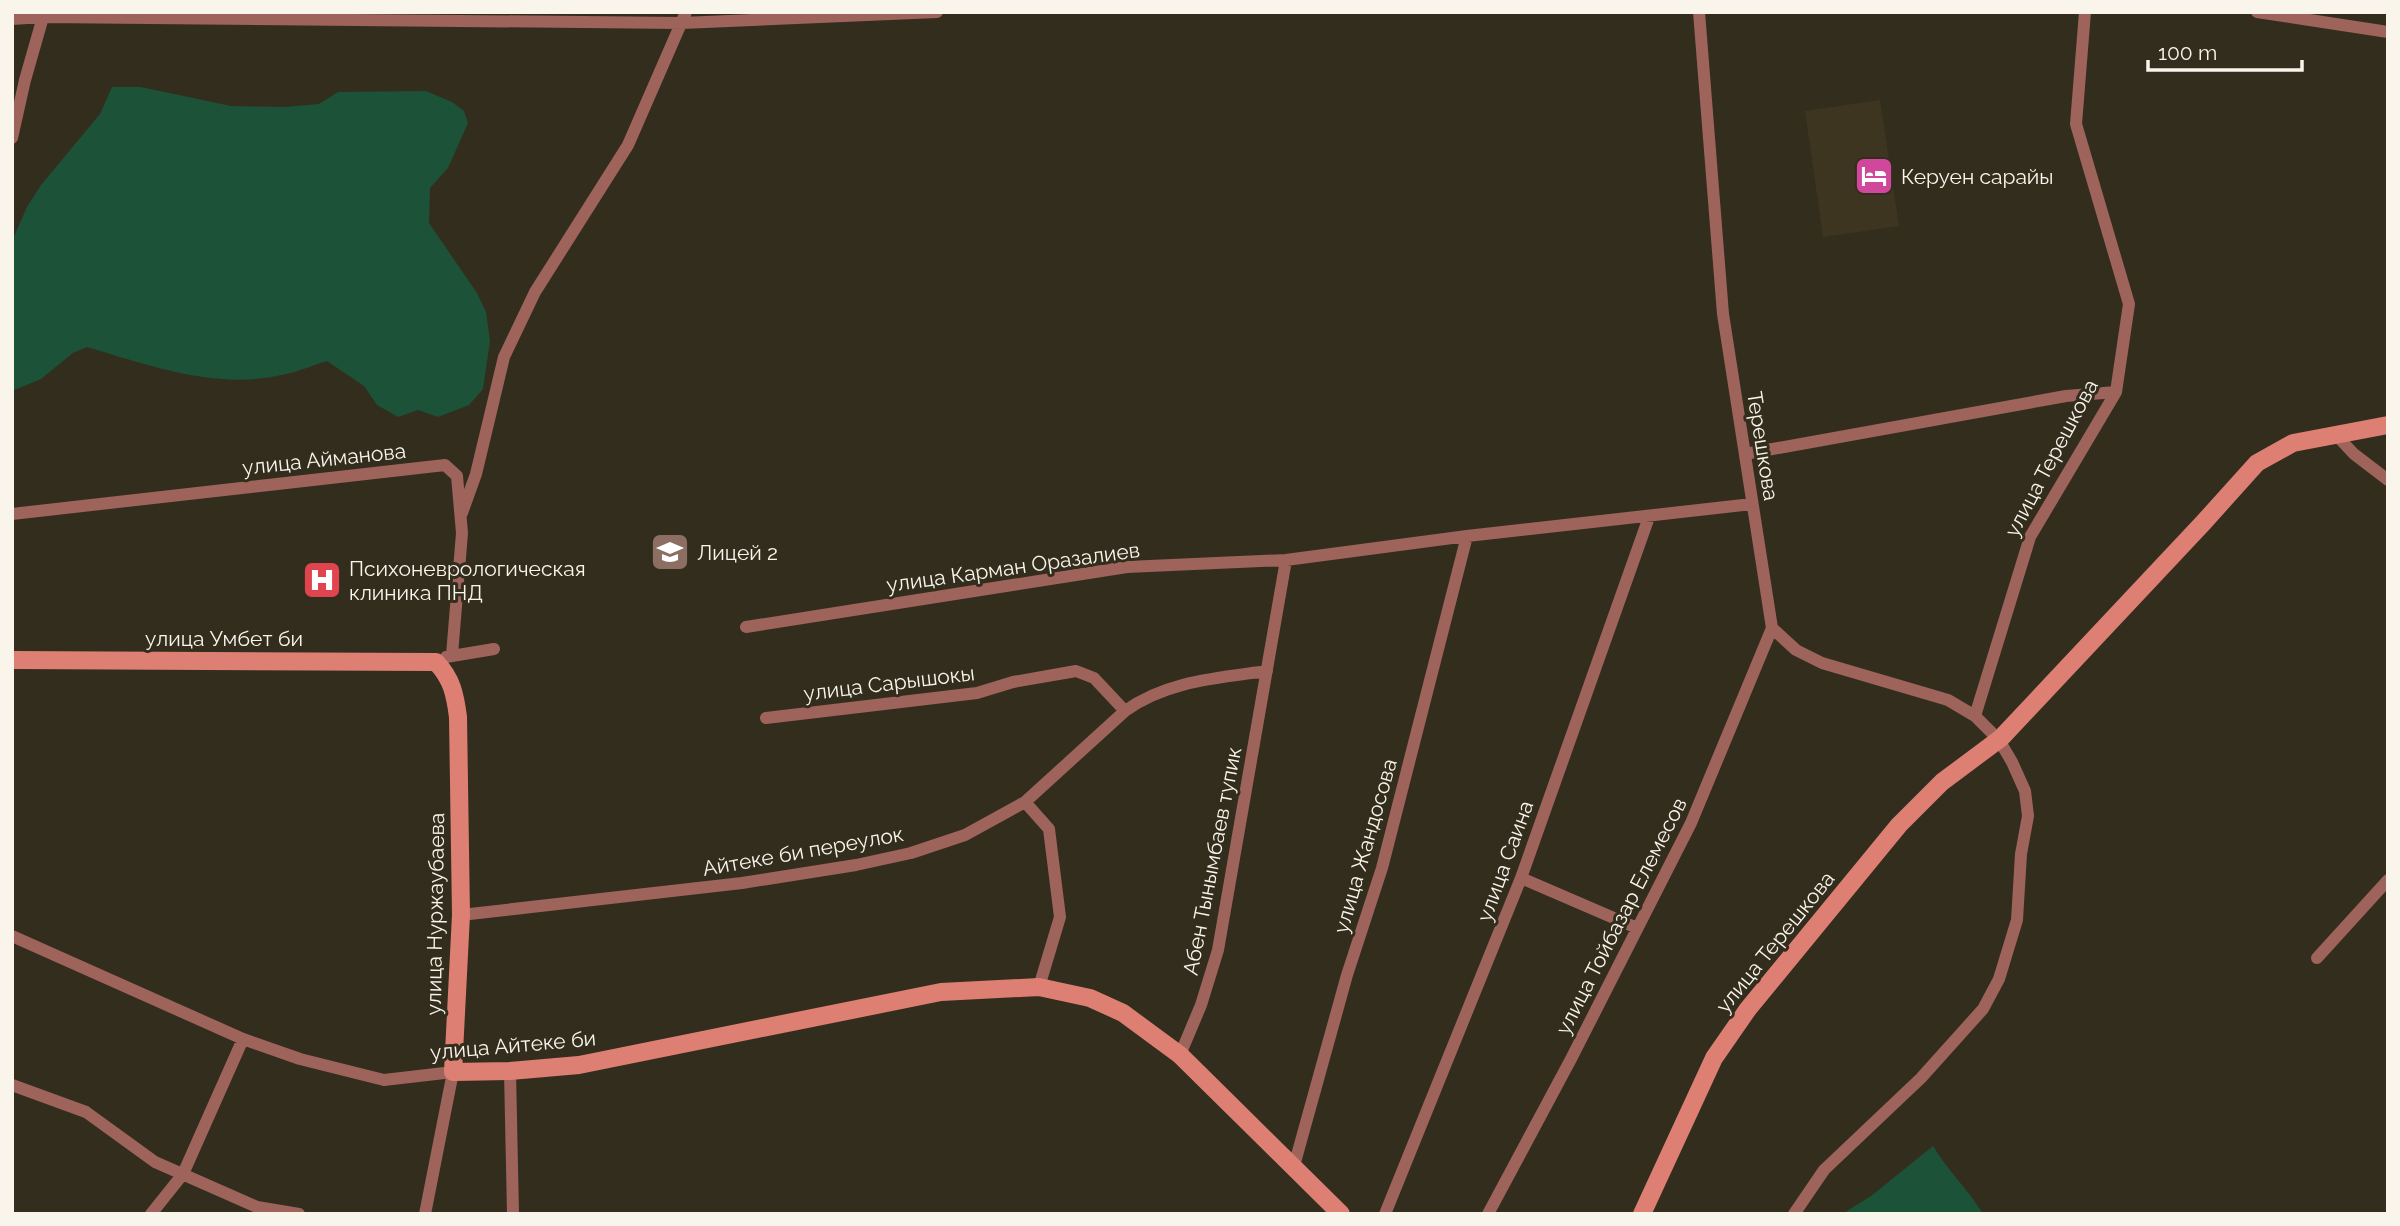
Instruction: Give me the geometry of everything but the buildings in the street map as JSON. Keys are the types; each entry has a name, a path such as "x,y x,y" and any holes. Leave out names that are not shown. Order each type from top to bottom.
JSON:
{"street":[{"path":"12,19 684,18 937,12"},
{"name":"Терешкова","path":"1699,12 1723,314 1772,628"},
{"name":"улица Терешкова","path":"1975,716 2030,537 2116,392 2129,304 2076,124 2085,12"},
{"path":"2257,12 2388,32"},
{"path":"12,138 43,17"},
{"path":"460,516 476,474 504,357 535,292 628,145 684,18"},
{"path":"1745,454 2066,396 2116,392"},
{"name":"улица Терешкова","path":"1642,1214 1714,1058 1748,1009 1899,825 1942,782 1999,740 2097,638 2257,463 2293,443 2388,425"},
{"path":"2337,436 2354,454 2388,480"},
{"name":"улица Айманова","path":"12,514 445,465 457,476 462,533 444,658"},
{"name":"улица Карман Оразалиев","path":"746,627 1127,567 1286,560 1467,536 1752,504"},
{"name":"улица Саина","path":"1385,1214 1521,878 1649,517"},
{"name":"улица Жандосова","path":"1294,1166 1347,975 1382,869 1467,536"},
{"name":"Абен Тынымбаев тупик","path":"1180,1055 1201,1005 1218,950 1286,560"},
{"path":"1772,628 1796,650 1822,663 1948,700 1975,716 1999,740 2025,791 2028,816 2021,854 2017,920 1999,979 1983,1009 1921,1078 1824,1170 1794,1214"},
{"name":"улица Тойбазар Елемесов","path":"1488,1214 1571,1059 1691,823 1772,628"},
{"path":"444,658 494,649"},
{"name":"улица Умбет би","path":"12,660 444,658"},
{"name":"улица Нуржаубаева","path":"425,1214 453,1072 461,915 458,717 455,691 447,675 444,658"},
{"name":"улица Сарышокы","path":"766,718 977,693 1013,682 1076,671 1094,678 1125,711"},
{"name":"Айтеке би переулок","path":"461,915 742,883 856,865 911,853 965,835 1025,802 1142,698 1161,690 1267,671"},
{"path":"1025,802 1049,829 1060,917 1039,987"},
{"path":"1521,878 1637,928"},
{"path":"2317,958 2388,880"},
{"name":"улица Айтеке би","path":"12,936 243,1039 300,1059 384,1080 453,1072 509,1071 579,1065 941,992 1039,987 1090,998 1112,1008 1180,1055 1341,1214"},
{"path":"151,1214 183,1174 243,1039"},
{"path":"509,1071 513,1214"},
{"path":"12,1085 86,1112 155,1162 257,1207 299,1214"}],"shaded area":[{"path":"1880,100 1899,226 1823,237 1805,111"}],"green space":[{"path":"112,87 141,87 231,106 285,107 319,104 338,92 426,91 452,102 464,111 468,123 448,168 430,188 429,223 477,293 486,312 490,341 483,389 469,405 438,417 418,410 398,417 377,405 364,386 327,361 286,374 236,380 185,374 87,347 73,353 41,379 12,391 12,241 27,207 41,185 100,114"},
{"path":"1933,1146 1983,1214 1842,1214 1871,1196"}],"place":[{"name":"Керуен сарайы","path":"1874,176"},
{"name":"Лицей 2","path":"670,552"},
{"name":"Психоневрологическая клиника ПНД","path":"322,580"}]}
